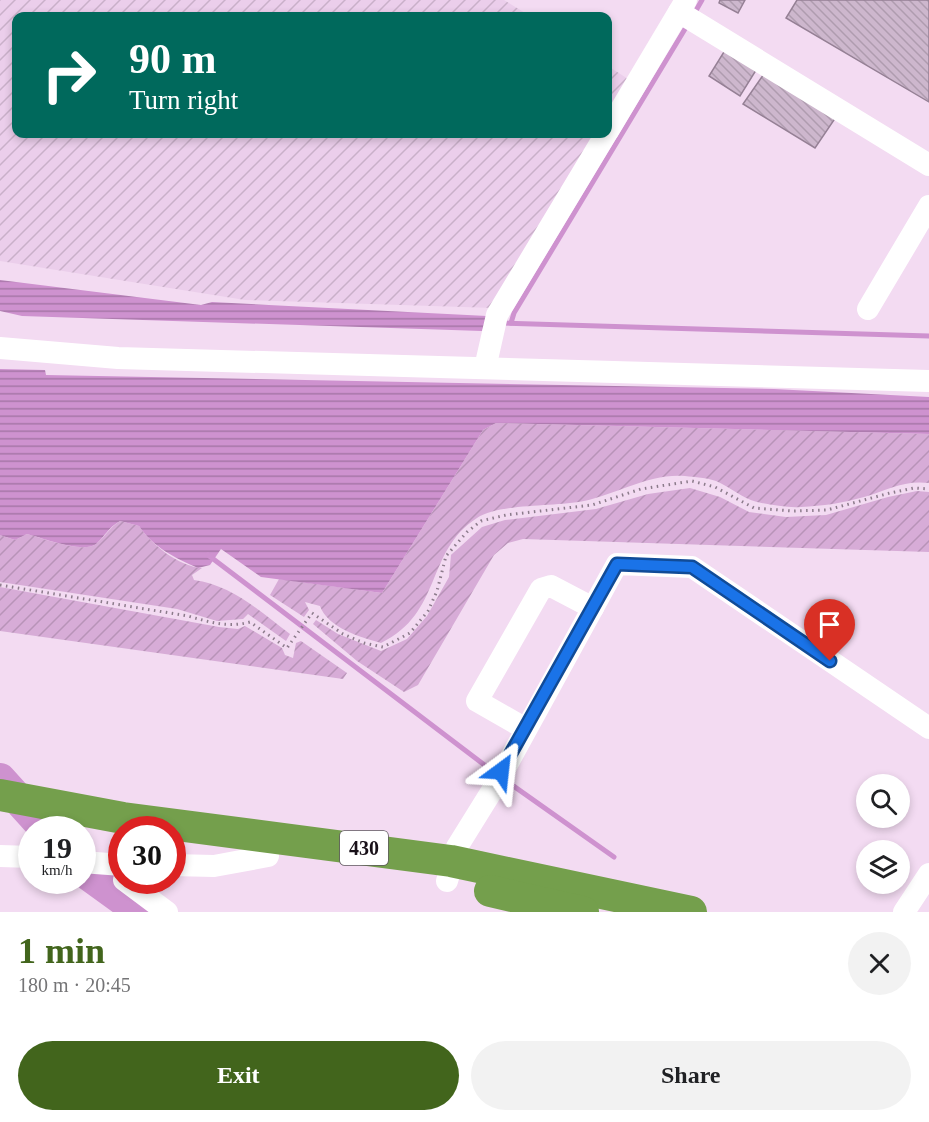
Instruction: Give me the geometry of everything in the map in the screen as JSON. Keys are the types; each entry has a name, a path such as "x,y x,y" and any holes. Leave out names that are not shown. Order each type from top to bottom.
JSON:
{"highway":[{"name":"430","path":"26,815 123,818 691,912"},
{"name":"430","path":"186,846 408,873 449,871 583,912"}],"street":[{"path":"612,125 687,13 929,165"},
{"path":"485,368 495,323 603,138"},
{"path":"868,309 929,206"},
{"path":"0,348 118,358 929,381"},
{"path":"449,871 617,564 692,567 929,728"},
{"path":"526,729 477,701 541,589 551,586 593,608"},
{"path":"0,856 18,857"},
{"path":"186,865 214,866 268,856"},
{"path":"904,912 929,874"},
{"path":"143,894 167,912"}],"path":[{"path":"0,585 188,616 217,624 236,626 250,622 287,648 312,613 343,634 364,643 383,647 410,633 428,611 437,591 446,556 467,532 481,521 506,515 592,505 641,489 692,481 715,487 754,508 792,511 827,510 898,491 929,489"}],"shaded area":[{"path":"0,0 504,0 524,12 12,12 12,138 594,138 494,308 245,300 0,261"},
{"path":"612,69 628,79 612,106"},
{"path":"0,280 201,305 212,302 487,316 482,331 22,316 0,311"},
{"path":"0,369 45,370 46,375 774,389 929,397 929,434 496,423 483,430 382,593 261,577 221,549 210,565 198,568 158,546 139,526 120,521 90,547 52,542 27,534 15,540 0,535"},
{"path":"496,423 929,434 929,483 903,484 841,503 790,507 752,500 712,480 672,476 646,481 584,501 487,513 460,532 449,547 415,615 401,630 381,643 337,626 324,614 320,606 305,602 309,610 304,617 270,595 279,579 382,593 483,430"},
{"path":"690,488 720,497 749,512 786,517 826,515 888,497 917,491 929,492 929,552 523,539 508,543 494,555 418,685 404,692 357,661 313,624 316,620 338,634 381,651 407,639 427,616 449,577 451,555 482,527 505,520 596,509 648,494"},
{"path":"120,521 139,526 158,547 175,559 202,568 192,575 194,580 221,587 233,593 290,634 286,641 248,614 243,619 217,621 177,609 0,582 0,535 15,540 27,534 62,544 90,547"},
{"path":"0,587 219,627 238,629 245,626 282,648 285,655 293,658 296,643 301,641 347,673 343,679 0,631"}],"building":[{"path":"720,0 745,0 738,13 719,3"},
{"path":"797,0 929,0 929,102 786,18"},
{"path":"727,47 758,67 740,96 709,76"},
{"path":"766,71 836,117 815,148 743,104"}],"waterway":[{"path":"694,14 702,0"},
{"path":"511,323 514,313 688,24"},
{"path":"501,323 929,336"},
{"path":"208,555 495,773"},
{"path":"0,779 33,816"},
{"path":"505,780 614,857"},
{"path":"96,880 140,912"}],"route":[{"path":"501,771 617,564 692,567 830,661"}]}
